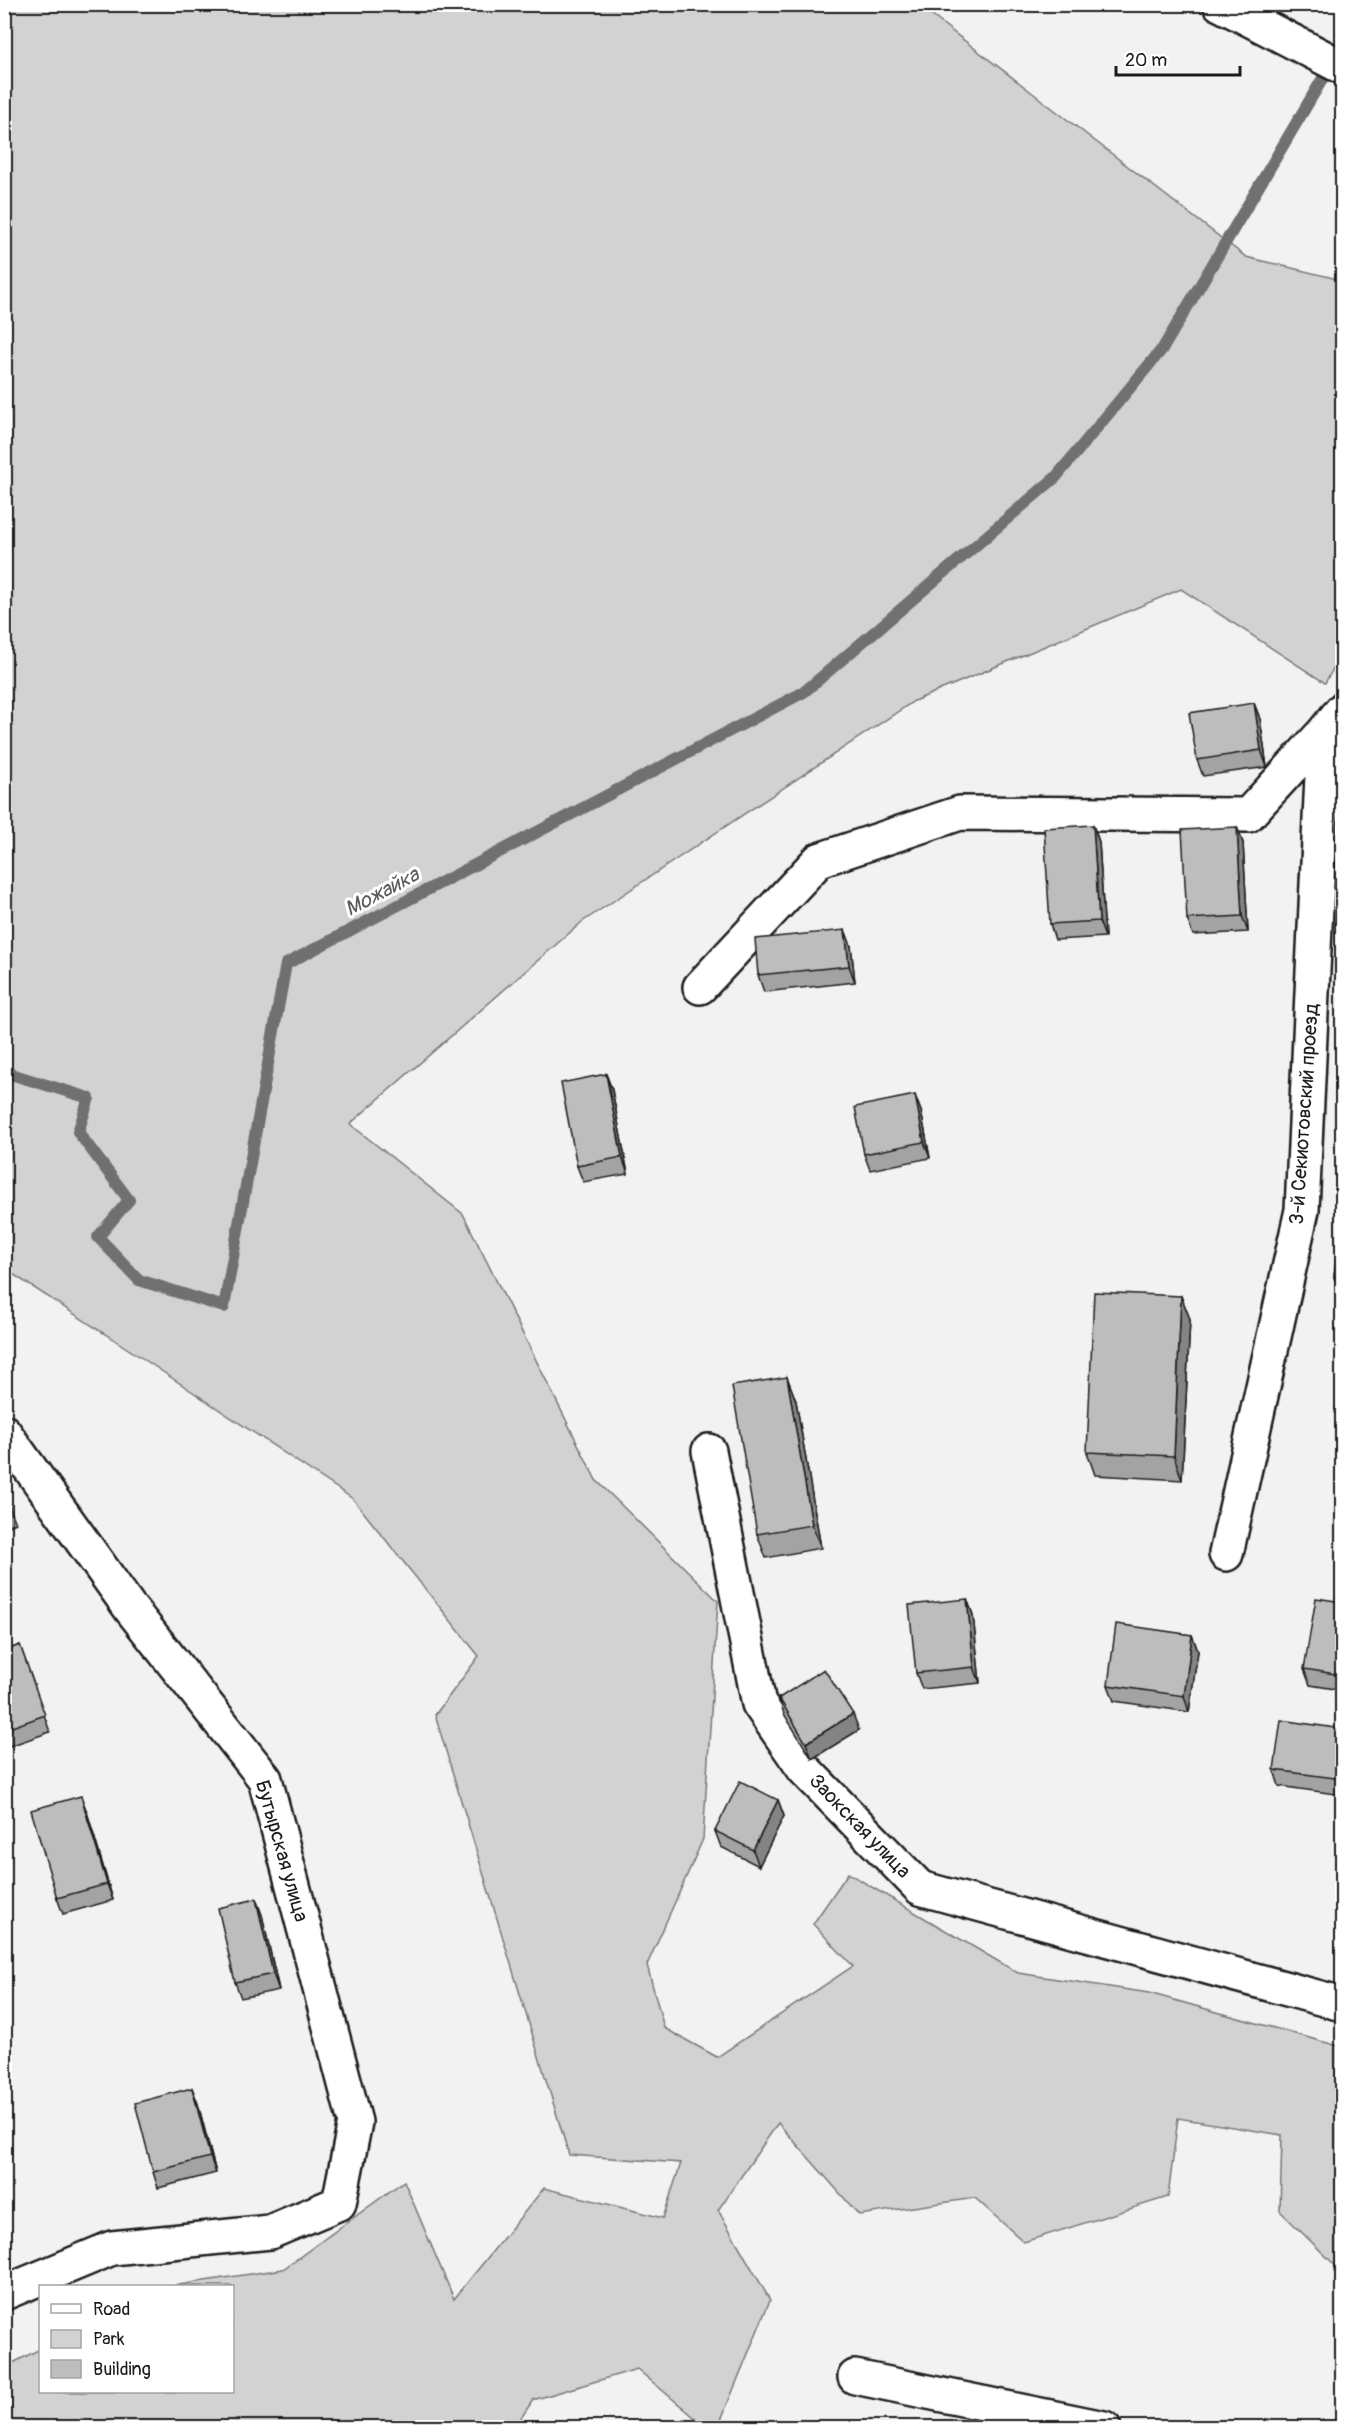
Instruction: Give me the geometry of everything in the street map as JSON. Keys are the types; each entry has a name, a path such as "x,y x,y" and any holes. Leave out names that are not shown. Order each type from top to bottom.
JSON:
{"street":[{"path":"1222,5 1342,67"},
{"path":"700,987 819,860 960,813 1248,814 1333,721"},
{"name":"3-й Секиотовский проезд","path":"1226,1554 1302,1210 1333,721"},
{"name":"Бутырская улица","path":"4,1432 130,1608 265,1779 355,2122 339,2203 270,2232 112,2248 4,2293"},
{"name":"Заокская улица","path":"709,1451 759,1704 804,1769 920,1888 1342,2004"},
{"path":"855,2376 1104,2427"}],"green space":[{"path":"5,4 918,5 1246,257 1342,280 1342,653 1325,683 1181,589 914,701 582,922 350,1124 463,1214 596,1480 718,1601 703,1839 647,1965 664,2028 717,2057 853,1966 813,1924 848,1873 1018,1973 1149,1993 1342,2047 1342,2272 1280,2211 1282,2135 1178,2118 1168,2197 1024,2242 975,2198 859,2215 778,2123 718,2210 770,2300 718,2427 706,2427 637,2369 533,2400 515,2427 5,2427 5,2367 39,2350 39,2393 234,2393 234,2285 179,2285 283,2269 404,2181 454,2299 544,2188 663,2218 681,2163 569,2155 435,1715 479,1656 353,1499 5,1269"}],"building":[{"path":"1254,703 1261,750 1197,760 1189,713"},
{"path":"1093,825 1099,921 1050,924 1044,828"},
{"path":"1237,827 1242,916 1187,919 1182,830"},
{"path":"845,930 849,966 758,975 755,939"},
{"path":"606,1074 622,1157 577,1166 561,1083"},
{"path":"915,1095 924,1142 864,1154 855,1107"},
{"path":"1342,1215 1342,1278 1334,1277"},
{"path":"1094,1292 1181,1296 1174,1456 1087,1452"},
{"path":"787,1377 812,1525 757,1534 732,1386"},
{"path":"4,1494 10,1507 4,1509"},
{"path":"1316,1598 1342,1602 1342,1675 1304,1669"},
{"path":"967,1599 974,1667 916,1673 909,1605"},
{"path":"1116,1624 1192,1635 1184,1696 1108,1685"},
{"path":"20,1645 45,1715 4,1730 4,1651"},
{"path":"824,1669 853,1714 806,1743 779,1698"},
{"path":"1281,1720 1342,1729 1342,1779 1274,1770"},
{"path":"740,1781 778,1800 753,1850 715,1831"},
{"path":"81,1796 107,1884 57,1898 31,1810"},
{"path":"256,1899 273,1974 235,1982 218,1908"},
{"path":"192,2088 210,2157 153,2172 135,2103"}],"waterway":[{"name":"Можайка","path":"4,1072 89,1098 78,1132 129,1200 98,1237 139,1280 224,1307 286,964 804,692 1056,477 1163,348 1342,46"}]}
